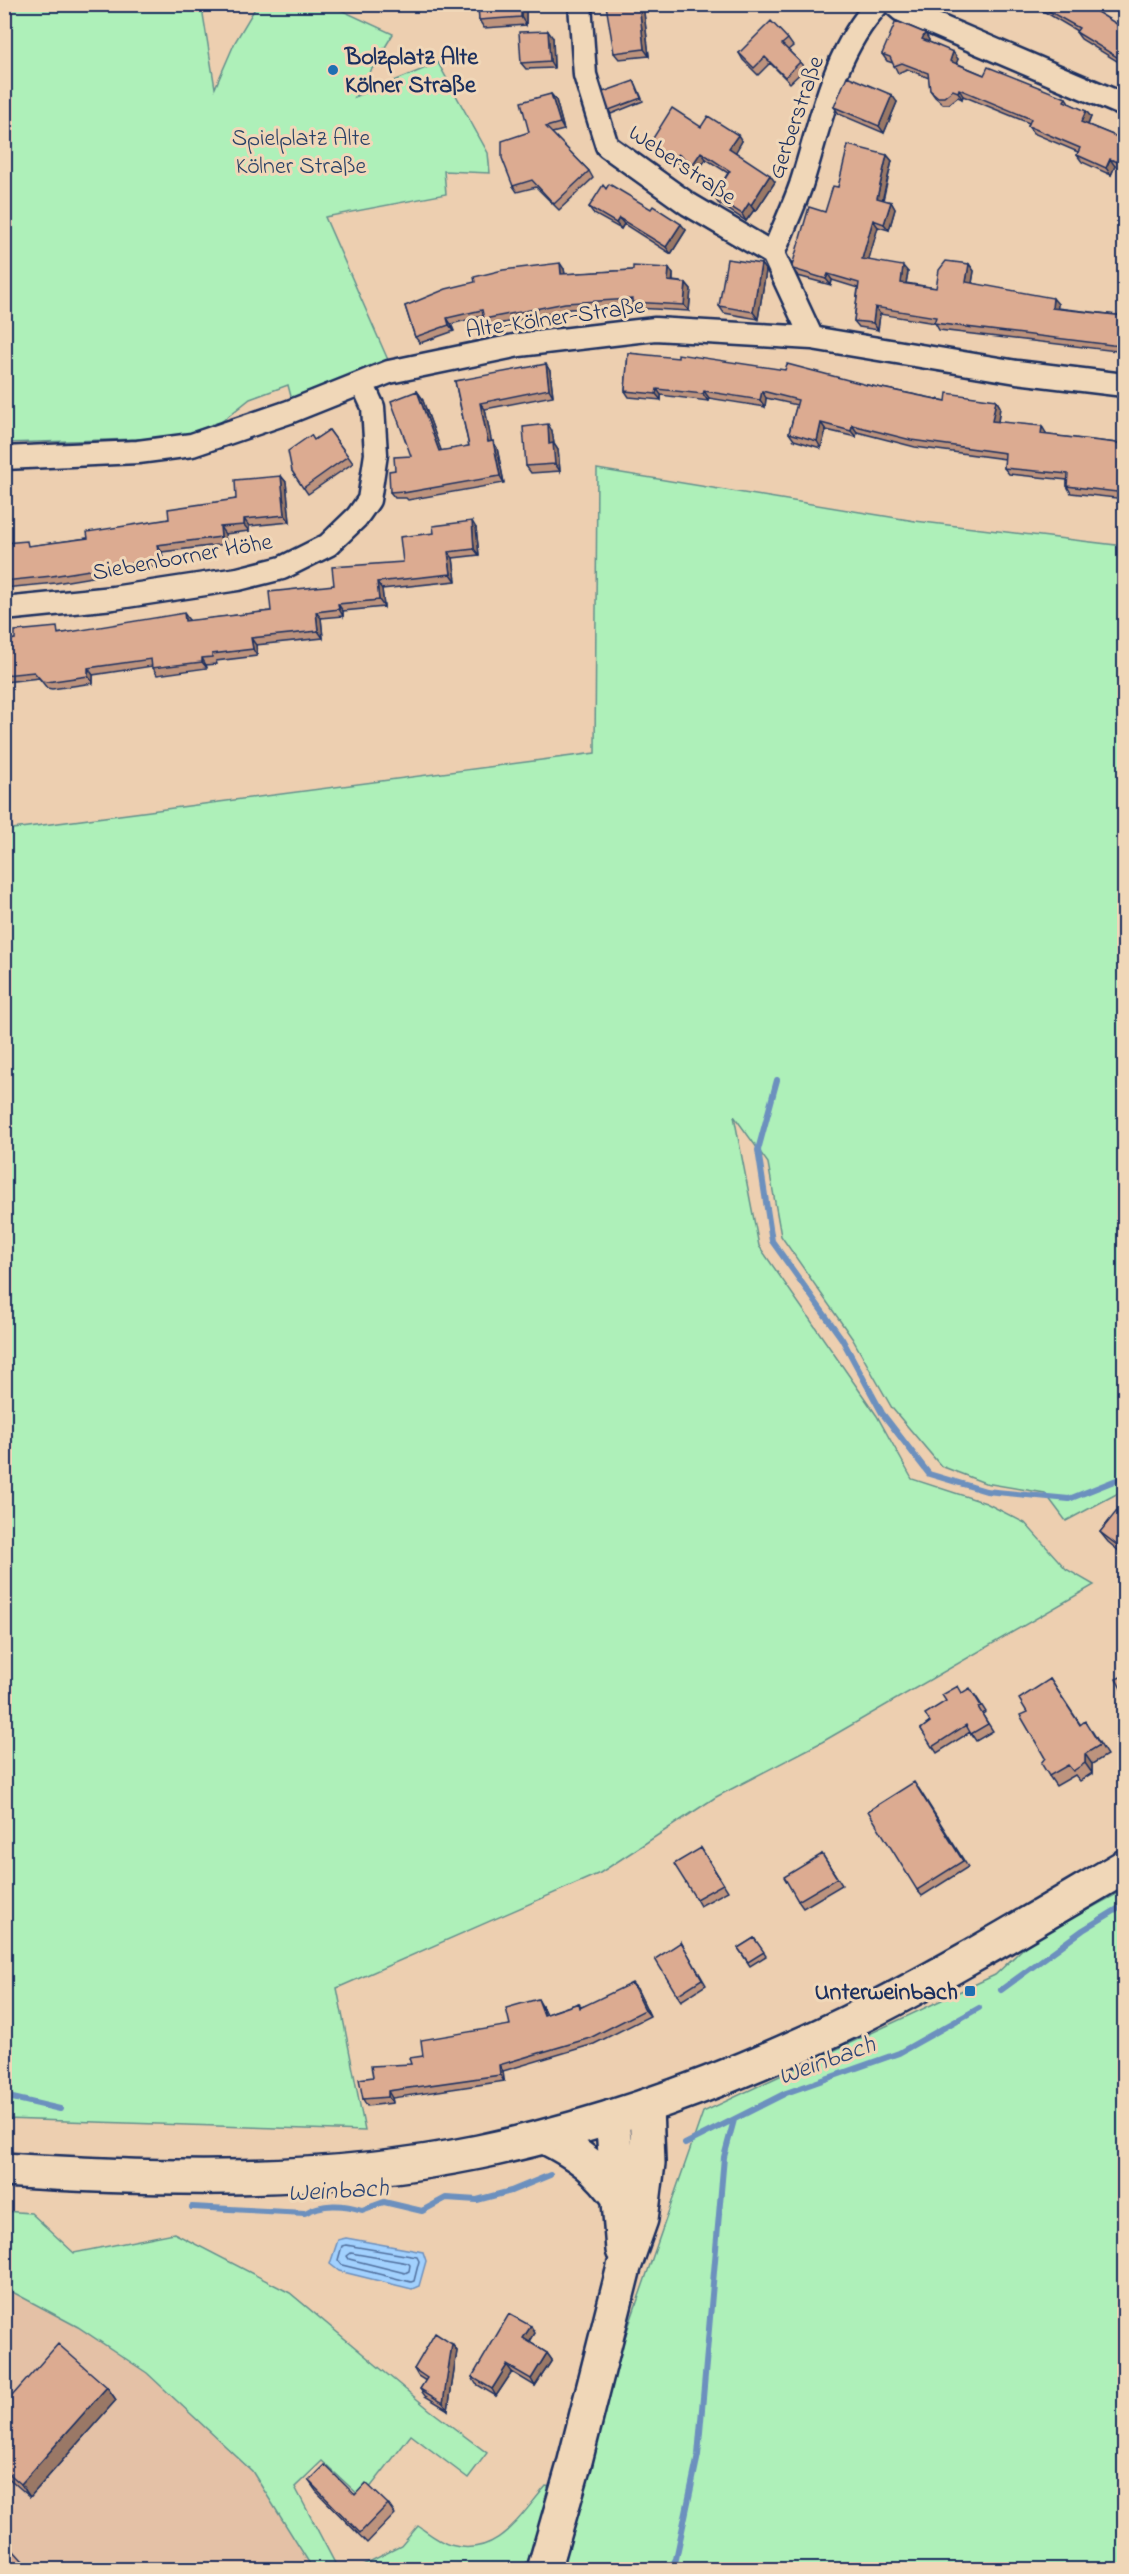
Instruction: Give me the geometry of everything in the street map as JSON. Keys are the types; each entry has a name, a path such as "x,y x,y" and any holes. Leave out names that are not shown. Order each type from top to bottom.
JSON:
{"main road":[{"path":"4,2170 143,2176 309,2173 427,2161 545,2136 646,2106 736,2072 849,2022 964,1960 1125,1867"},
{"path":"544,2570 574,2465 624,2267 641,2219 647,2186 646,2106"},
{"path":"612,2117 624,2267"},
{"path":"545,2136 591,2164 602,2174 620,2199"}],"street":[{"name":"Weberstraße","path":"580,4 585,75 607,146 688,204 773,254"},
{"name":"Gerberstraße","path":"773,254 800,186 831,85 860,23 878,4"},
{"path":"894,4 901,10 1125,105"},
{"path":"773,254 812,338"},
{"name":"Alte-Kölner-Straße","path":"4,458 138,452 192,445 289,412 389,372 519,345 655,329 812,338 1017,372 1125,385"},
{"name":"Siebenborner Höhe","path":"4,609 112,598 238,579 282,568 328,545 357,517 369,501 376,454 373,407 362,382"}],"shaded area":[{"path":"4,2288 78,2327 147,2373 252,2471 313,2569 5,2569"}],"green space":[{"name":"Spielplatz Alte Kölner Straße","path":"4,5 207,5 203,14 215,88 235,42 257,5 330,5 393,34 355,97 438,63 488,153 490,173 444,171 446,194 325,217 392,369 294,408 288,385 250,399 202,437 5,443"},
{"path":"597,469 915,521 1124,546 1124,1490 1066,1521 1045,1493 985,1483 941,1466 892,1408 852,1338 781,1236 768,1163 734,1116 759,1246 877,1416 912,1479 986,1503 1025,1523 1066,1569 1094,1585 822,1742 716,1797 600,1873 337,1988 365,2131 5,2119 5,830 595,753"},
{"path":"1124,1890 1124,2569 555,2570 619,2354 703,2112 995,1975 1032,1940"},
{"path":"4,2211 31,2213 74,2253 174,2233 290,2293 430,2410 487,2453 468,2478 411,2435 362,2498 322,2461 295,2487 338,2569 313,2569 252,2471 147,2373 78,2327 5,2288"},
{"path":"546,2486 553,2488 525,2569 353,2570 401,2546 418,2526 450,2545 481,2546 506,2532"}],"water":[{"path":"346,2238 423,2252 426,2261 419,2286 412,2289 339,2271 330,2264 338,2240"}],"building":[{"path":"478,4 521,4 521,17 479,20"},
{"path":"639,4 644,49 614,53 606,5"},
{"path":"1084,4 1125,29 1125,62 1076,32 1079,28 1038,5"},
{"path":"771,21 788,39 782,44 800,62 785,77 765,57 754,68 739,53"},
{"path":"896,21 925,33 922,39 953,52 950,61 984,75 988,67 1066,98 1064,101 1086,111 1081,122 1125,140 1125,165 1110,159 1106,168 1077,155 1080,148 1028,126 1031,119 959,89 958,92 953,90 944,97 938,97 930,90 928,73 902,63 894,66 890,57 882,54"},
{"path":"548,31 550,61 521,63 519,32"},
{"path":"847,76 892,95 879,126 834,107"},
{"path":"634,81 641,98 609,110 603,92"},
{"path":"551,94 560,123 546,127 589,171 554,204 532,180 513,186 502,158 502,141 529,132 521,102"},
{"path":"672,108 701,127 708,116 738,135 729,148 770,175 751,205 749,203 742,214 714,196 730,171 701,152 693,164 678,154 674,159 650,143"},
{"path":"848,145 887,155 877,198 891,202 884,224 873,220 862,259 903,266 901,283 936,288 939,270 946,261 969,264 966,282 1053,298 1052,308 1125,316 1125,346 934,323 936,317 875,307 873,323 854,321 859,283 828,274 826,279 793,269 792,266 809,207 825,212 833,186 838,187"},
{"path":"609,184 651,209 653,206 681,224 666,247 619,218 616,223 589,207 603,185 606,189"},
{"path":"727,259 761,264 753,312 719,306"},
{"path":"560,263 561,274 633,270 633,266 669,268 668,281 686,283 684,305 632,302 632,299 565,303 484,319 482,310 447,318 449,325 415,337 405,306 446,289 475,282 474,277 503,270"},
{"path":"628,353 678,358 678,354 785,370 787,364 867,385 946,401 947,393 996,400 992,421 1042,426 1041,434 1125,444 1125,493 1067,486 1068,474 1004,468 1005,453 911,440 852,425 851,431 821,423 817,441 789,433 798,400 762,391 760,400 704,391 703,394 657,389 656,394 625,391"},
{"path":"546,364 549,389 480,403 488,442 493,441 500,476 403,493 403,491 390,492 389,471 395,470 394,457 411,456 391,401 417,391 439,451 469,446 455,381"},
{"path":"548,424 549,444 553,443 555,464 526,466 523,427"},
{"path":"329,430 348,456 303,488 292,471 288,451 311,435 314,440"},
{"path":"281,476 285,515 244,519 244,525 220,527 221,537 157,545 159,559 4,581 4,543 27,541 28,546 88,538 87,532 169,519 168,509 236,499 235,480"},
{"path":"472,521 474,549 448,552 451,574 377,582 379,600 338,604 339,609 316,612 318,631 251,638 253,649 212,654 212,657 202,658 202,662 152,668 151,659 88,668 88,676 47,682 42,681 34,672 4,675 4,641 15,639 15,631 57,627 58,634 184,613 185,621 271,611 269,592 334,585 332,567 403,562 400,537 434,533 433,526"},
{"path":"1125,1503 1125,1551 1100,1532"},
{"path":"1125,1675 1125,1696 1116,1679"},
{"path":"1050,1679 1080,1725 1085,1721 1100,1745 1085,1754 1085,1763 1073,1771 1068,1765 1049,1776 1041,1763 1045,1758 1020,1715 1027,1712 1019,1699"},
{"path":"958,1686 962,1693 970,1688 988,1724 971,1734 966,1725 932,1747 921,1729 930,1722 925,1714 946,1701 942,1695"},
{"path":"914,1782 963,1861 917,1890 868,1811"},
{"path":"701,1848 723,1884 696,1899 674,1864"},
{"path":"822,1854 837,1878 798,1901 784,1877"},
{"path":"754,1938 764,1952 748,1962 738,1948"},
{"path":"681,1942 702,1979 677,1995 655,1959"},
{"path":"632,1983 645,2010 590,2038 499,2065 500,2075 388,2091 388,2097 363,2099 359,2079 373,2077 371,2066 411,2064 409,2058 423,2056 421,2040 510,2025 506,2008 538,1999 544,2015 579,2003 580,2008"},
{"path":"509,2314 531,2326 523,2338 547,2353 531,2379 507,2365 492,2389 472,2377"},
{"path":"435,2333 452,2344 443,2403 420,2389 427,2378 414,2369"},
{"path":"58,2344 107,2387 21,2484 4,2469 4,2405"},
{"path":"325,2465 355,2495 366,2483 388,2504 360,2533 309,2481"},
{"path":"4,2540 31,2570 4,2570"}],"waterway":[{"path":"777,1080 758,1150 772,1241 842,1339 882,1413 929,1474 986,1491 1069,1499 1124,1477"},
{"name":"Weinbach","path":"1001,1990 1083,1930 1124,1905"},
{"name":"Weinbach","path":"685,2144 786,2093 899,2053 979,2008"},
{"name":"Weinbach","path":"4,2096 60,2109"},
{"path":"670,2570 676,2559 698,2455 724,2157 734,2120"},
{"name":"Weinbach","path":"192,2207 305,2213 319,2207 333,2206 362,2210 384,2202 422,2211 446,2198 477,2200 511,2191 550,2175"}],"place":[{"name":"Bolzplatz Alte Kölner Straße","path":"333,70"},
{"name":"Unterweinbach","path":"970,1991"}]}
